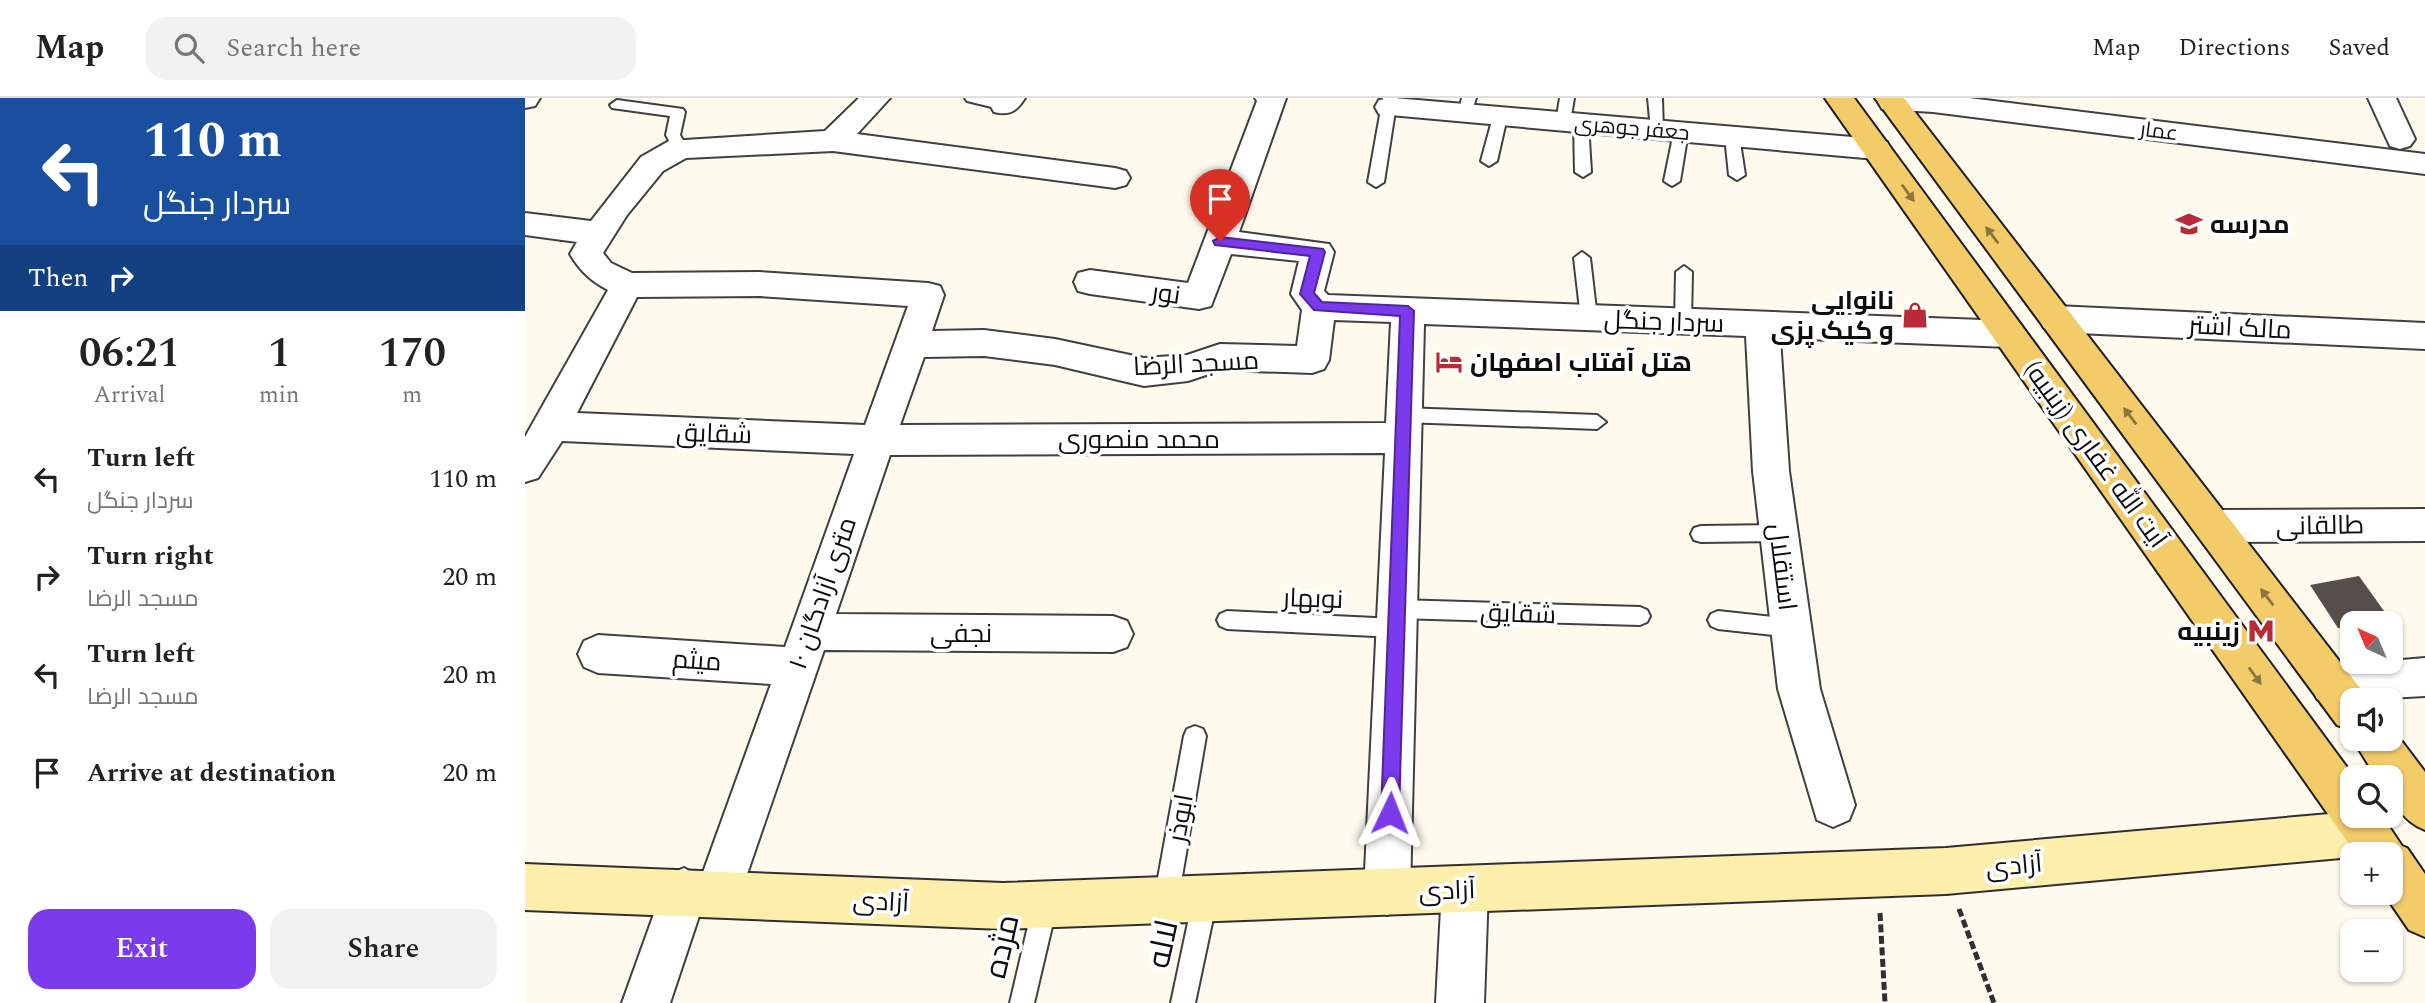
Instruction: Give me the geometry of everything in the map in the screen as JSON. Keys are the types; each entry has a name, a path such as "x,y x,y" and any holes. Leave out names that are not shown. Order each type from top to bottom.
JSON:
{"main road":[{"name":"آیت الله غفاری (زینبیه)","path":"1839,98 2425,914"},
{"name":"آیت الله غفاری (زینبیه)","path":"1890,100 2340,695"},
{"path":"2114,479 2167,465"},
{"path":"2182,573 2238,558"},
{"path":"2383,751 2425,808"}],"street":[{"path":"833,141 876,98"},
{"name":"نور","path":"1090,282 1199,297 1271,98"},
{"path":"2132,98 2142,129"},
{"path":"2382,98 2400,138"},
{"name":"عمار","path":"1890,100 1933,103 2425,164"},
{"name":"جعفر جوهری","path":"1389,103 1467,106 1500,117 1570,114 1669,131 1876,149"},
{"path":"525,467 552,426 627,285 600,271 586,254 652,164 680,148 833,141 1115,178"},
{"path":"529,230 600,233"},
{"name":"مسجد الرضا","path":"911,344 996,345 1055,352 1144,372 1188,368 1220,357 1312,360 1319,307 1307,294 1318,252 1220,241"},
{"name":"۱۰ متری آزادگان","path":"627,285 760,284 928,295 803,650 702,892 646,1003"},
{"name":"سردار جنگل","path":"1319,307 2009,334"},
{"path":"1387,892 1408,311"},
{"name":"مالک اشتر","path":"2056,319 2425,336"},
{"name":"استقلال","path":"1762,324 1771,471 1799,689 1833,806"},
{"name":"شقایق","path":"552,426 875,440"},
{"name":"محمد منصوری","path":"875,440 1404,427"},
{"name":"طالقانی","path":"2215,527 2425,525"},
{"name":"نجفی","path":"803,650 1113,634"},
{"name":"میثم","path":"598,654 803,650"},
{"path":"2382,688 2425,677"},
{"name":"آزادی","path":"525,887 1003,906 1045,905 1946,871 2370,836"},
{"path":"1460,1003 1465,889"}],"lane":[{"path":"972,98 1007,101"},
{"path":"1655,98 1669,131 1672,181"},
{"path":"1376,183 1389,103"},
{"path":"617,106 678,112 673,135 680,148"},
{"path":"1570,114 1583,172"},
{"path":"1489,161 1500,117"},
{"path":"1732,136 1737,175"},
{"path":"1582,258 1589,318"},
{"path":"1683,321 1684,272"},
{"path":"1404,427 1597,422"},
{"path":"1700,534 1779,533"},
{"name":"شقایق","path":"1397,619 1640,616"},
{"name":"نوبهار","path":"1227,621 1397,619"},
{"path":"1718,620 1791,628"},
{"name":"ابوذر","path":"1186,899 1195,736"},
{"name":"لاله","path":"1183,1003 1186,899"},
{"name":"مژده","path":"1021,1003 1045,905"}],"path":[{"path":"1946,871 1994,1003"},
{"path":"1878,874 1885,1003"}],"building":[{"path":"2359,576 2384,611 2340,611 2338,628 2310,585"}],"place":[{"name":"مدرسه","path":"2189,224"},
{"name":"نانوایی و کیک پزی","path":"1915,315"},
{"name":"هتل آفتاب اصفهان","path":"1449,362"},
{"name":"زینبیه","path":"2261,631"}],"route":[{"path":"1220,241 1318,252 1307,294 1319,307 1408,311 1390,813"}]}
